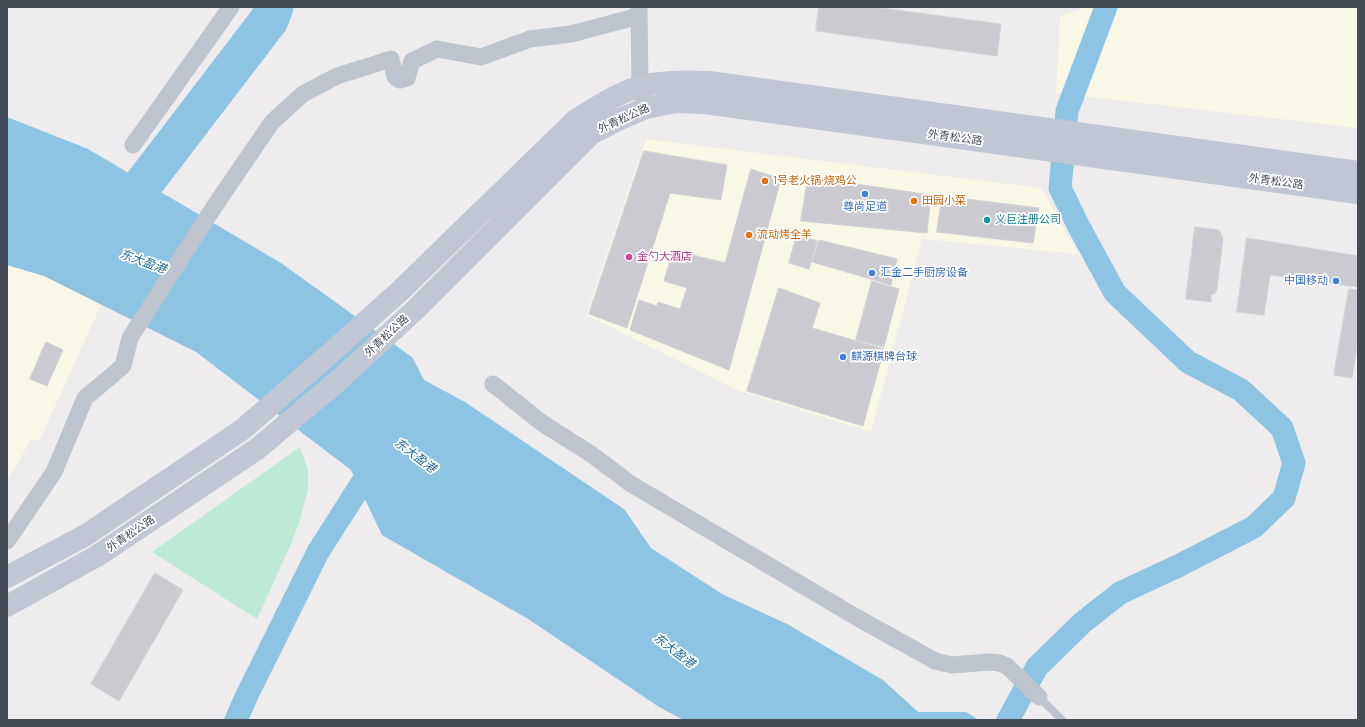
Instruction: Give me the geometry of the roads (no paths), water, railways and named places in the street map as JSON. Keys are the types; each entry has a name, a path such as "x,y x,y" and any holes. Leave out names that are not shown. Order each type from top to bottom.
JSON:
{"main road":[{"name":"外青松公路","path":"7,577 86,535 243,429 324,359 400,290 577,119 608,100 640,87 675,81 709,82 1358,193"},
{"name":"外青松公路","path":"7,606 97,556 257,449 339,380 415,310 591,134 618,120 646,108 676,102 705,103 1049,140"},
{"name":"外青松公路","path":"1077,144 1358,172"}],"street":[{"path":"133,145 231,7"},
{"path":"7,541 54,472 84,398 123,366 130,338 212,210 272,122 303,94 338,76 391,59 395,77 400,80 407,78 412,61 437,49 481,56 530,39 571,34 639,11 640,87 646,108"},
{"path":"493,384 542,424 591,454 630,484 856,617 935,661 952,665 994,662 1007,666 1039,697"}],"lane":[{"path":"1039,697 1062,720"}],"water":[{"name":"东大盈港","path":"7,117 88,149 281,263 412,357 424,380 465,402 624,509 651,548 722,594 787,624 883,680 918,712 966,712 979,720 684,720 659,707 528,619 382,535 351,470 196,352 44,276 7,265"}],"waterway":[{"path":"145,182 269,20 274,7"},
{"path":"1008,720 1037,667 1082,623 1120,593 1178,566 1254,527 1284,498 1294,463 1282,428 1241,390 1188,362 1115,293 1079,227 1060,188 1067,111 1106,7"},
{"path":"236,720 318,552 376,461"}],"place":[{"name":"1号老火锅·烧鸡公","path":"765,181"},
{"name":"尊尚足道","path":"865,194"},
{"name":"田园小菜","path":"914,201"},
{"name":"义巨注册公司","path":"987,220"},
{"name":"流动烤全羊","path":"749,235"},
{"name":"金勺大酒店","path":"629,257"},
{"name":"汇金二手厨房设备","path":"872,273"},
{"name":"中国移动","path":"1336,281"},
{"name":"麒源棋牌台球","path":"843,357"}]}
